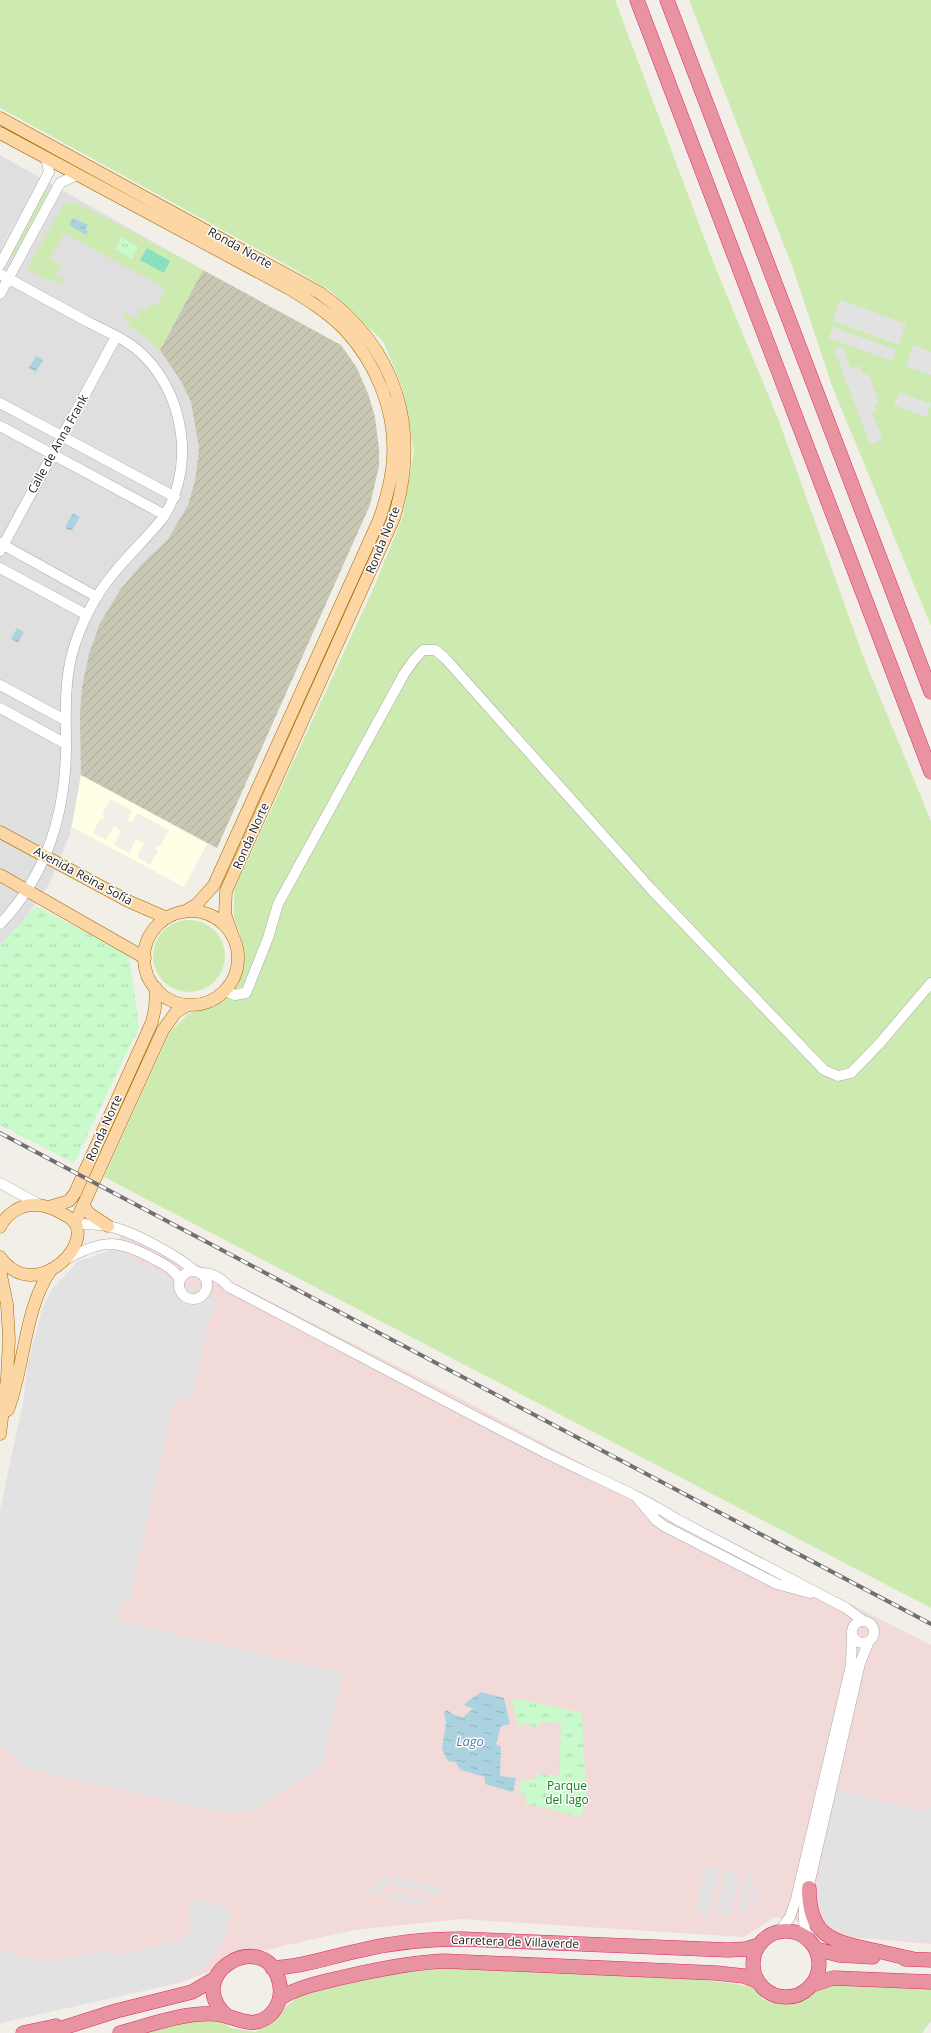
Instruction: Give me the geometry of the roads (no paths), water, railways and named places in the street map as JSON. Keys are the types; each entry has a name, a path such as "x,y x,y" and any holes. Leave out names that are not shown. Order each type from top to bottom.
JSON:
{"highway":[{"path":"637,0 931,772"},
{"path":"667,0 931,692"},
{"path":"809,1888 809,1901 813,1916 821,1930 829,1938 846,1944 913,1959"},
{"path":"779,1932 792,1932 806,1938 816,1949 819,1967 816,1979 812,1985 800,1995 784,1997 768,1992 757,1981 754,1961 759,1945 769,1936 779,1932"},
{"name":"Carretera de Villaverde","path":"272,1968 291,1967 375,1947 431,1939 728,1950 746,1949 759,1945"},
{"path":"816,1949 839,1955 931,1960"},
{"path":"120,2033 197,2015 216,2014 241,2022 256,2022 272,2012 280,1998 280,1982 272,1968 258,1958 243,1957 225,1964 216,1978 214,1987 215,1999 219,2007 228,2017"},
{"name":"Carretera de Villaverde","path":"280,1998 304,1987 379,1969 402,1964 443,1961 716,1973 744,1976 757,1981"},
{"path":"47,2033 80,2022 192,1992 216,1978"},
{"path":"812,1985 833,1978 931,1982"},
{"path":"24,2033 80,2022"}],"main road":[{"name":"Ronda Norte","path":"0,118 320,293 346,313 371,342 384,362 398,397 405,431 406,452 402,487 394,518 226,891 225,914 238,948 238,964 234,979 225,991 208,1002 188,1005 176,1012 163,1030 75,1223"},
{"name":"Ronda Norte","path":"0,133 288,288 332,318 351,338 372,367 381,386 391,427 393,450 391,479 377,526 214,886 198,904 184,912 167,918 157,926 150,935 146,946 144,958 146,969 156,988 165,996 176,1002 188,1005"},
{"name":"Avenida Reina Sofía","path":"0,832 128,901 167,918"},
{"path":"0,875 144,958"},
{"name":"Ronda Norte","path":"184,912 198,912 211,916 223,923 232,934"},
{"name":"Ronda Norte","path":"0,1227 9,1215 19,1209 32,1205 46,1207 69,1201 75,1193 152,1022 155,1008 156,988"},
{"path":"83,1206 90,1214 108,1226"},
{"path":"0,1434 15,1390 36,1298 40,1287 52,1270 62,1262 76,1241 77,1233 75,1223 64,1214 46,1207"},
{"path":"0,1257 9,1268 24,1275 38,1275 52,1270"},
{"path":"0,1270 9,1328 9,1360 3,1422"}],"street":[{"path":"0,265 49,172 46,158"},
{"path":"0,294 4,277 60,183 77,175"},
{"path":"0,924 27,890 38,871 57,824 62,800 66,744 65,702 72,654 87,615 97,596 115,571 165,515 175,497 183,456 181,427 178,411 160,376 142,354 116,337 4,277"},
{"name":"Calle de Anna Frank","path":"1,546 116,337"},
{"path":"0,403 175,497"},
{"path":"0,426 165,515"},
{"path":"1,546 97,596"},
{"path":"0,568 87,615"},
{"path":"225,991 235,995 246,993 268,938 278,904 404,674 413,661 424,650 435,650 444,658 651,888 824,1070 838,1076 851,1072 880,1043 931,983"},
{"path":"0,685 65,720"},
{"path":"0,708 66,744"},
{"path":"0,1184 46,1207"},
{"path":"75,1223 108,1226 136,1236 186,1263 198,1272 207,1282 206,1290"},
{"path":"62,1262 91,1248 106,1244 119,1244 131,1247 168,1267 180,1280"},
{"path":"229,1287 206,1290 198,1298 189,1298 182,1293 179,1287 180,1280 186,1274 198,1272 212,1275 229,1287 546,1453 636,1498 652,1504 678,1520 848,1609 862,1620 868,1621 873,1628 874,1634 860,1663 809,1888 804,1911 806,1938"},
{"path":"779,1932 790,1917 796,1899 851,1665 851,1632 853,1625 862,1620"},
{"path":"852,1636 860,1643 870,1641"}],"water":[{"path":"73,218 88,225 85,230 88,231 86,235 69,225"},
{"path":"36,356 43,360 36,372 29,368"},
{"path":"73,513 80,517 72,530 68,530 65,527"},
{"path":"17,628 24,632 18,643 11,639"},
{"name":"Lago","path":"481,1692 504,1698 510,1724 501,1726 496,1744 501,1747 500,1776 516,1778 513,1792 485,1784 485,1777 461,1770 455,1762 448,1761 442,1749 446,1722 444,1712 447,1710 454,1715 463,1717 473,1709 464,1705"}],"railway":[{"path":"0,1133 931,1624"}],"park label":[{"name":"Parque del lago","path":"567,1793"}]}
